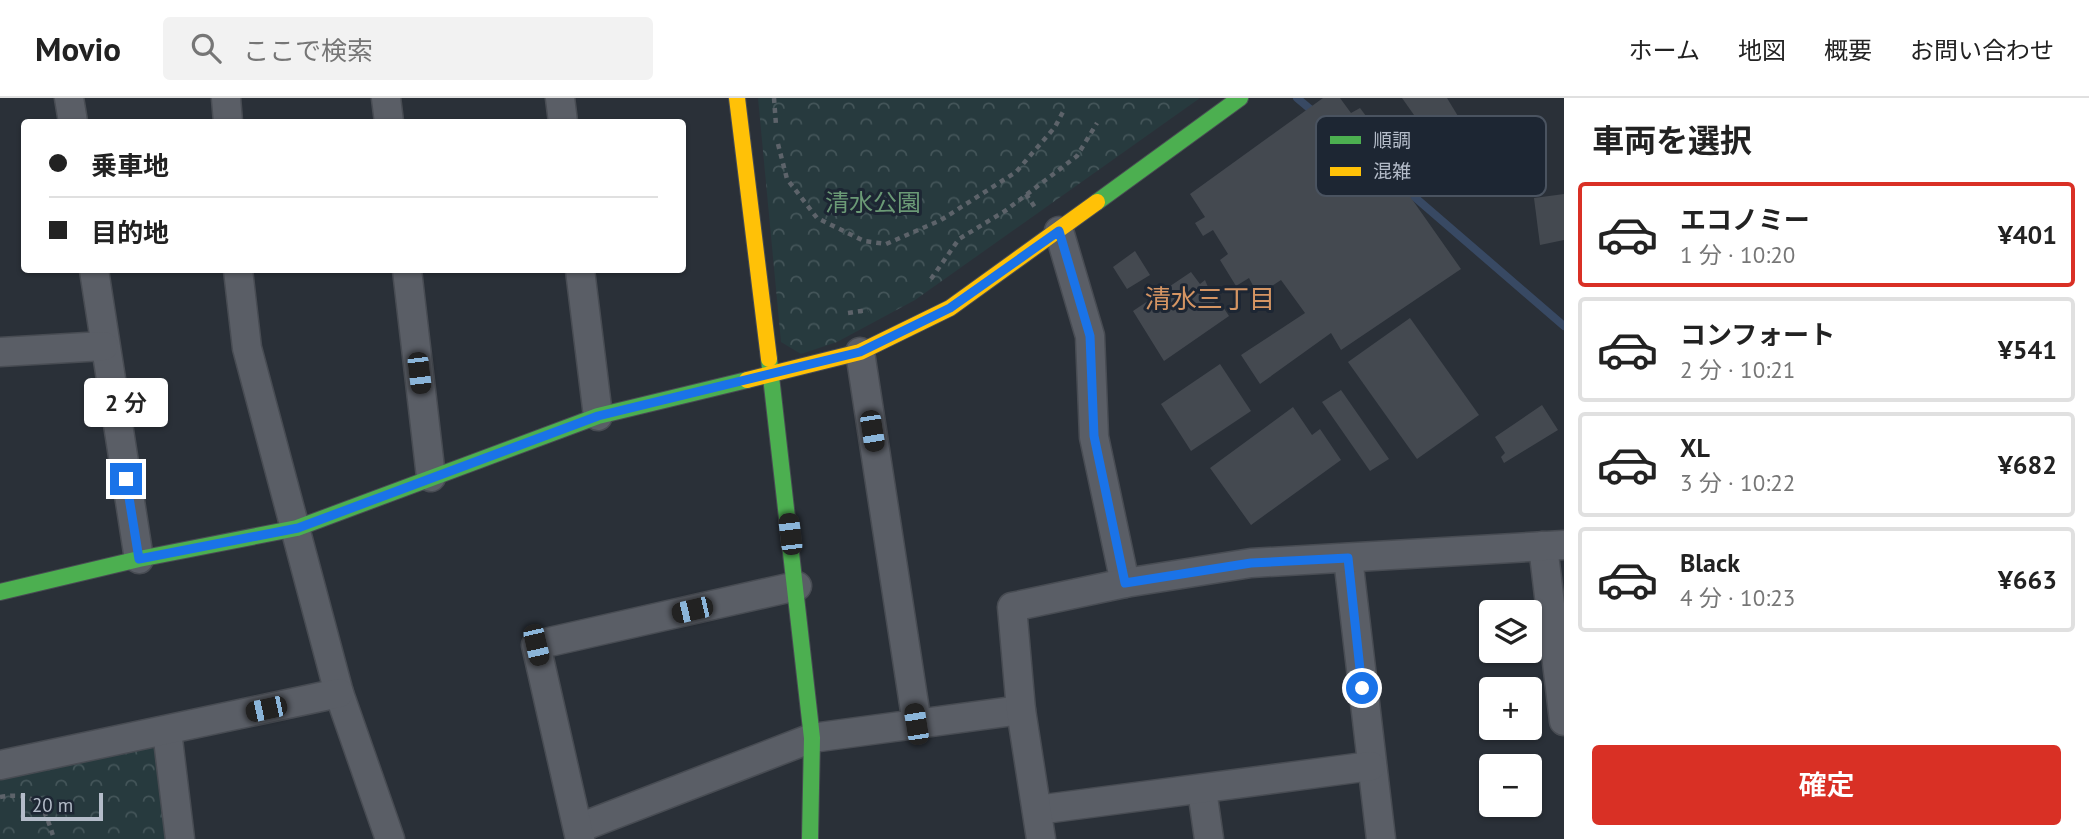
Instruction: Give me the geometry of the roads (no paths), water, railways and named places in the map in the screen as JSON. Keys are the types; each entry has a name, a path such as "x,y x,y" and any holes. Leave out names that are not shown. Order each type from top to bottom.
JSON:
{"street":[{"path":"69,98 72,119"},
{"path":"226,98 228,119"},
{"path":"386,98 389,119"},
{"path":"560,98 563,119"},
{"path":"737,98 797,586 812,738 810,839"},
{"path":"0,592 139,559 298,528 598,416 860,352 950,308 1240,98"},
{"path":"1059,231 1090,336 1094,436 1125,583"},
{"path":"94,273 139,559"},
{"path":"238,273 247,348 298,528 340,693 390,839"},
{"path":"407,273 432,477"},
{"path":"580,273 598,416"},
{"path":"0,352 104,346"},
{"path":"860,352 916,724"},
{"path":"1041,839 1021,710 1012,607 1125,583 1251,563 1553,545 1564,721"},
{"path":"1348,558 1381,839"},
{"path":"797,586 536,645 580,834 812,738 1021,710"},
{"path":"0,765 340,693"},
{"path":"167,731 180,839"},
{"path":"1037,810 1371,766"},
{"path":"1202,790 1209,839"}],"waterway":[{"path":"1297,98 1316,114"},
{"path":"1413,196 1564,326"}],"district":[{"name":"清水三丁目","path":"1210,299"}],"park label":[{"name":"清水公園","path":"873,203"}]}
